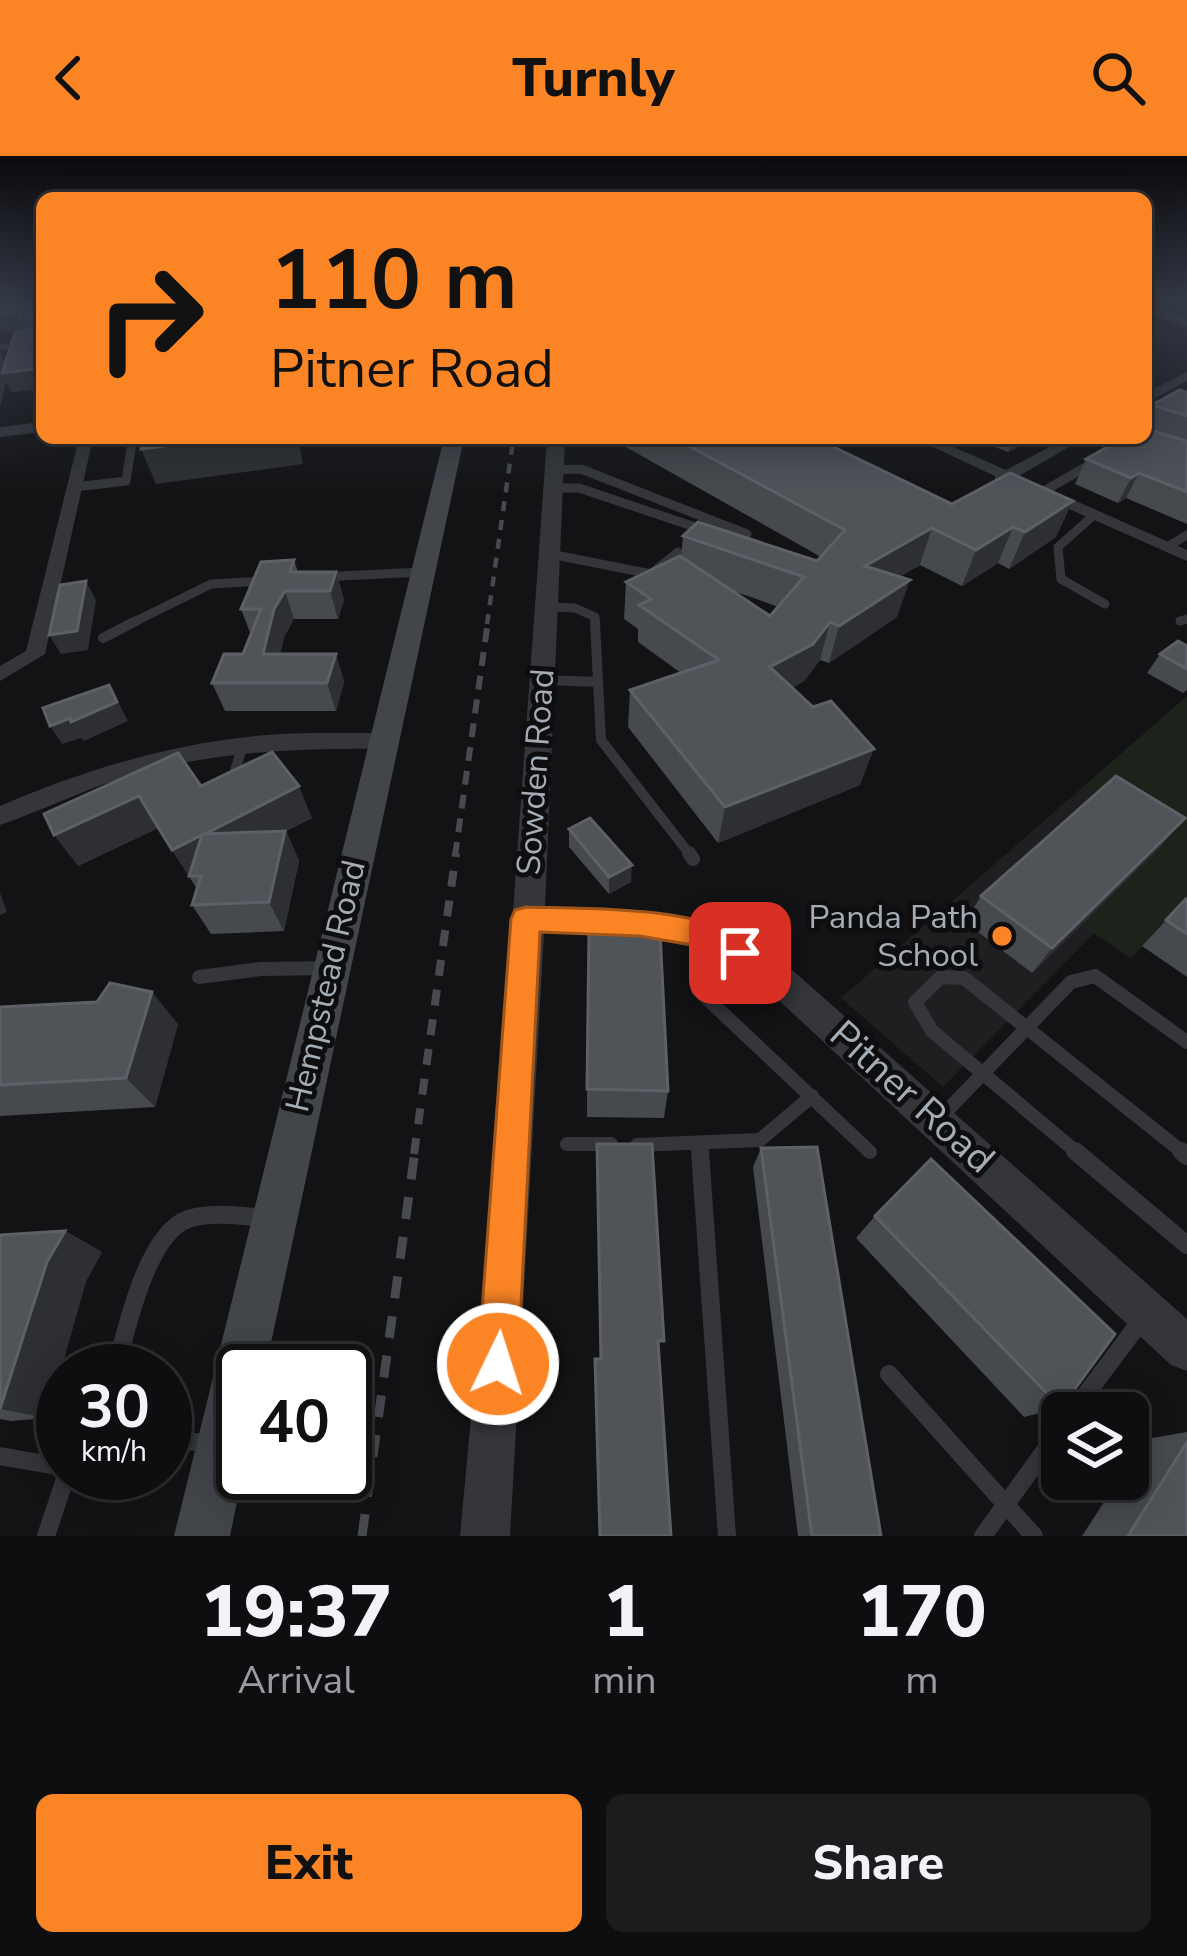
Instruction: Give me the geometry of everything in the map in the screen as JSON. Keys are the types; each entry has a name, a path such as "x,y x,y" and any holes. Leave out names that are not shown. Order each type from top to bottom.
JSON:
{"main road":[{"name":"Hempstead Road","path":"245,1344 453,444"},
{"name":"Hempstead Road","path":"202,1536 216,1475"}],"street":[{"path":"1155,396 1187,376"},
{"path":"0,432 36,428"},
{"path":"0,675 35,654 85,444"},
{"name":"Sowden Road","path":"484,1536 514,1148 556,444"},
{"path":"934,444 1187,556"},
{"path":"986,488 1066,444"},
{"path":"0,816 98,778 182,753 243,745 381,741"},
{"name":"Pitner Road","path":"526,919 640,924 710,936 769,970 1187,1349"}],"lane":[{"path":"74,487 126,481 132,444"},
{"path":"1042,492 1110,453"},
{"path":"581,469 748,534 736,541 554,479 581,469"},
{"path":"1094,515 1058,547 1061,579 1105,604"},
{"path":"1167,547 1187,535"},
{"path":"550,554 651,574 679,552"},
{"path":"300,578 422,572"},
{"path":"103,638 211,584 278,580"},
{"path":"547,607 574,608 595,617 601,740 693,859"},
{"path":"542,680 598,682"},
{"path":"229,800 232,769 243,745"},
{"path":"199,977 330,968"},
{"path":"938,1120 1071,982 1095,976 1187,1042"},
{"path":"1187,1156 964,978 941,977 915,1002 932,1031 1187,1245"},
{"path":"698,990 870,1152"},
{"path":"567,1144 700,1145 760,1140 812,1096"},
{"path":"700,1145 727,1536"},
{"path":"124,1344 150,1261 168,1233 185,1220 274,1216"},
{"path":"1088,1392 1148,1312"},
{"path":"890,1374 1034,1536"},
{"path":"0,1456 36,1464"},
{"path":"982,1536 1041,1456"},
{"path":"46,1536 56,1500"}],"shaded area":[{"path":"1187,696 1187,939 1161,926 1131,958 1082,925 1162,846 1129,814 1084,786"},
{"name":"Panda Path School","path":"1084,786 1187,850 1187,939 1161,926 1131,958 1094,933 943,1087 841,998"}],"building":[{"path":"4,366 36,366 36,369 2,373"},
{"path":"1179,390 1187,392 1187,416 1152,405"},
{"path":"1152,431 1187,441 1187,492 1139,473 1131,478 1086,459 1112,444 1152,444"},
{"path":"141,444 179,444 141,449"},
{"path":"685,444 827,444 952,504 1010,473 1073,501 1025,532 1013,527 976,550 932,528 865,566 910,580 839,626 830,622 813,644 770,667 813,707 831,701 874,749 725,807 630,690 719,660 639,605 651,599 626,582 680,556 770,616 804,577 683,536 698,522 817,561 845,530"},
{"path":"294,560 290,572 336,572 330,591 285,591 274,609 263,654 336,654 327,683 212,683 224,654 243,654 261,609 241,609 261,562"},
{"path":"86,581 77,631 49,635 60,585"},
{"path":"1178,641 1187,646 1187,669 1160,654"},
{"path":"109,685 117,702 50,726 43,708"},
{"path":"272,752 299,786 205,834 285,831 269,902 192,905 201,876 189,876 202,835 172,850 139,796 54,835 44,814 178,753 201,786"},
{"path":"1116,776 1185,818 1052,948 981,896"},
{"path":"590,818 632,865 609,877 569,829"},
{"path":"1187,900 1187,934 1166,920"},
{"path":"589,931 660,932 668,1091 587,1089"},
{"path":"110,983 152,992 126,1078 0,1085 0,1007 97,1002"},
{"path":"597,1144 652,1144 671,1536 600,1536 595,1359 601,1359"},
{"path":"817,1147 881,1536 812,1536 761,1148"},
{"path":"931,1159 1115,1334 1073,1392 1046,1392 875,1216"},
{"path":"65,1231 47,1262 0,1409 0,1235"},
{"path":"1187,1442 1187,1536 1128,1536"}],"railway":[{"path":"487,624 513,444"},
{"path":"455,856 488,621"},
{"path":"414,1154 456,853"},
{"path":"362,1536 415,1151"}],"place":[{"name":"Panda Path School","path":"1002,936"}],"route":[{"path":"498,1364 526,919 640,924 710,936 740,953"}]}
